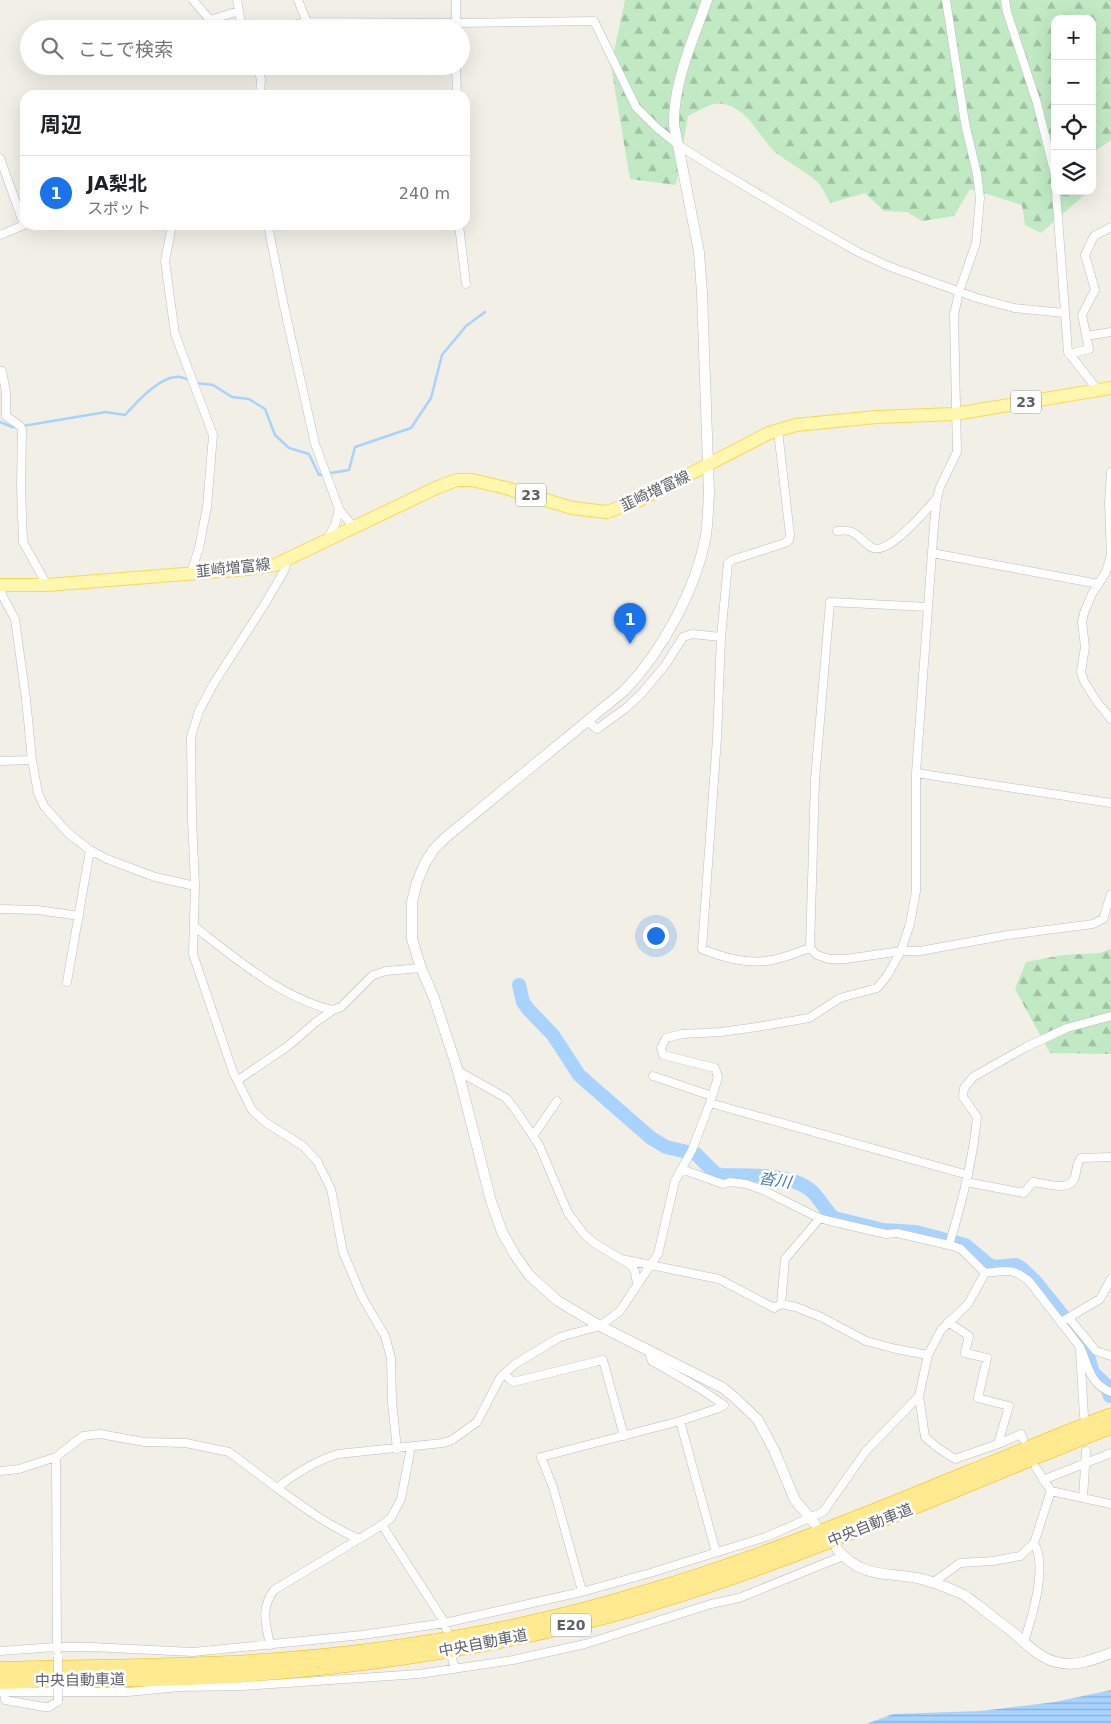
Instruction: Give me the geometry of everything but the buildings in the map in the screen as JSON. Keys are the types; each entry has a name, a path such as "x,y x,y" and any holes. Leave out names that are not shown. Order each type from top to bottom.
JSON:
{"highway":[{"name":"中央自動車道","path":"0,1669 203,1665 327,1656 454,1637 524,1623 645,1593 712,1571 858,1517 1111,1415"},
{"name":"中央自動車道","path":"1,1689 307,1670 458,1649 586,1621 719,1582 819,1546 1111,1427"}],"main road":[{"name":"韮崎増富線","path":"0,586 47,586 275,565 432,490 457,480 472,480 506,488 572,508 607,512 630,504 708,466 769,433 796,424 832,420 955,414 1111,388"}],"street":[{"path":"193,0 210,20 239,11"},
{"path":"237,0 240,20"},
{"path":"298,0 306,20"},
{"path":"456,0 456,20"},
{"path":"707,0 676,92 673,109 674,125 699,252 702,293 708,520 696,571 664,640 644,670 625,690 588,722 445,838 434,850 425,863 417,882 412,902 412,939 458,1071 491,1200 502,1232 515,1255 529,1275 550,1295 600,1326 722,1388 748,1410 758,1420 795,1500 811,1521"},
{"path":"277,1488 303,1468 338,1454 443,1444 452,1440 477,1422 500,1378 515,1364 560,1337 600,1326 620,1311 658,1254 675,1182 690,1153 718,1077 715,1068 663,1055 661,1048 666,1038 682,1034 757,1028 809,1018 840,998 877,988 887,976 901,952 910,924 916,891 916,772 937,498 940,487 957,452 954,314 959,292 976,243 980,198 946,0"},
{"path":"1005,0 1007,12 1046,132 1051,156"},
{"path":"470,25 594,21 636,107 678,145 858,252 888,266 959,292 1014,308 1064,313"},
{"path":"259,75 260,90"},
{"path":"456,75 457,90"},
{"path":"0,158 20,212"},
{"path":"1056,195 1064,313 1069,354 1097,389"},
{"path":"0,235 20,227"},
{"path":"1069,354 1089,349 1082,315 1095,290 1085,255 1094,236 1111,227"},
{"path":"171,230 165,261 175,334 213,435 207,507 199,548 191,573"},
{"path":"269,230 315,444 338,509 354,528"},
{"path":"460,230 466,284"},
{"path":"1086,336 1111,332"},
{"path":"0,371 2,371 6,392 6,416 22,429 21,487 23,542 47,586"},
{"path":"778,431 789,540 728,563 721,637 717,738 702,949 720,956 754,962 773,960 810,948"},
{"path":"1111,472 1109,503 1111,556 1106,572 1092,594 1084,613 1082,622 1085,647 1081,672 1084,681 1097,702 1111,719"},
{"path":"837,532 845,530 857,535 871,547 884,546 896,540 937,498"},
{"path":"327,540 335,525 338,509"},
{"path":"932,553 1099,584"},
{"path":"288,560 284,571 269,596 214,683 199,711 191,737 195,886 193,954 238,1080 252,1110 265,1122 302,1146 317,1161 331,1189 343,1252 362,1297 385,1336 391,1358 392,1402 397,1449"},
{"path":"0,586 3,597 15,619 32,760 38,793 44,806 68,833 90,850 139,872 195,886"},
{"path":"928,607 830,602 815,780 810,948 817,955 828,959 846,959 920,951 1008,935 1094,924 1103,919 1111,894"},
{"path":"588,722 597,729 626,708 642,693 666,664 683,637 692,634 721,637"},
{"path":"0,761 32,760"},
{"path":"916,772 1111,803"},
{"path":"67,982 90,850"},
{"path":"0,909 38,910 79,916"},
{"path":"195,927 265,978 290,993 320,1007 333,1010"},
{"path":"238,1080 288,1046 333,1010 342,1007 373,975 386,971 421,968"},
{"path":"949,1245 975,1140 977,1116 963,1097 966,1084 989,1067 1049,1036 1067,1028 1111,1016"},
{"path":"458,1071 506,1098 539,1145 568,1213 589,1238 632,1266 637,1284"},
{"path":"653,1076 711,1099 967,1178 1024,1193 1033,1182 1066,1186 1071,1184 1075,1178 1080,1158 1111,1157"},
{"path":"534,1136 557,1101"},
{"path":"681,1170 723,1184 746,1184 820,1218 860,1229 897,1234 961,1249 985,1273"},
{"path":"781,1304 786,1259 820,1218"},
{"path":"621,1259 719,1279 774,1308 781,1304 796,1308 821,1317 866,1341 928,1355"},
{"path":"985,1273 1012,1270 1018,1272 1029,1281 1065,1320 1080,1331 1096,1351 1111,1356"},
{"path":"985,1273 968,1304 941,1330 928,1355 919,1396 925,1437 950,1457 956,1459 1021,1434 1023,1439"},
{"path":"1065,1320 1100,1299 1111,1279"},
{"path":"1065,1320 1085,1358 1089,1373 1094,1381 1105,1390 1111,1392"},
{"path":"948,1322 969,1336 965,1353 987,1358 978,1398 1009,1406 998,1444"},
{"path":"1080,1331 1078,1345 1084,1416"},
{"path":"582,1592 553,1487 541,1457 680,1421 724,1405 652,1361 649,1352"},
{"path":"504,1374 513,1382 603,1360 624,1436"},
{"path":"0,1651 56,1647 193,1652 270,1645 362,1635 445,1623 582,1592 650,1573 811,1521 823,1512 866,1451 919,1396"},
{"path":"680,1421 716,1552"},
{"path":"0,1471 19,1469 56,1457 83,1436 100,1434 144,1442 186,1444 228,1452 324,1521 359,1539"},
{"path":"270,1645 265,1607 274,1590 391,1518 401,1499 412,1447"},
{"path":"1083,1498 1086,1451"},
{"path":"1043,1480 1111,1453"},
{"path":"56,1457 56,1647 58,1657 58,1701 49,1707 44,1707 6,1700 1,1689 128,1692 178,1687 242,1686 418,1674 513,1660 585,1644 711,1604 739,1598 840,1553 862,1570 934,1582 963,1594 1040,1656 1066,1664 1088,1661 1111,1653"},
{"path":"1036,1468 1050,1491 1111,1504"},
{"path":"934,1582 960,1563 993,1561 1020,1556 1034,1543 1050,1491"},
{"path":"382,1525 445,1623 447,1631"},
{"path":"1024,1642 1039,1584 1038,1550 1034,1543"},
{"path":"452,1658 455,1669"}],"green space":[{"path":"625,0 1111,0 1111,140 1096,150 1096,15 1051,15 1051,195 1084,195 1041,233 1025,225 1022,205 970,189 954,216 922,221 907,212 884,211 865,193 830,203 817,182 774,151 747,117 733,107 720,103 710,105 688,116 676,185 630,179 611,66"},
{"path":"1111,949 1111,1054 1050,1053 1015,989 1026,962 1063,955 1100,953"}],"water":[{"path":"1111,1690 1111,1724 866,1724 893,1714 981,1711 1055,1702"}],"waterway":[{"path":"196,383 213,385 232,397 249,399 265,409 275,435 289,448 309,454 319,475 349,470 355,447 411,428 431,398 442,355 466,326 485,312"},
{"path":"23,426 106,412 125,415 155,386 169,378 178,377 191,381"},
{"path":"0,422 17,427"},
{"name":"沓川","path":"519,985 523,1002 553,1035 579,1075 651,1138 666,1147 696,1154 716,1174 767,1176 790,1180 800,1184 813,1192 834,1218 883,1230 916,1232 965,1245 989,1265 995,1267 1016,1265 1021,1268 1034,1280 1084,1342 1093,1373 1106,1385 1110,1396"}],"place":[{"name":"JA梨北","path":"630,644"}]}
